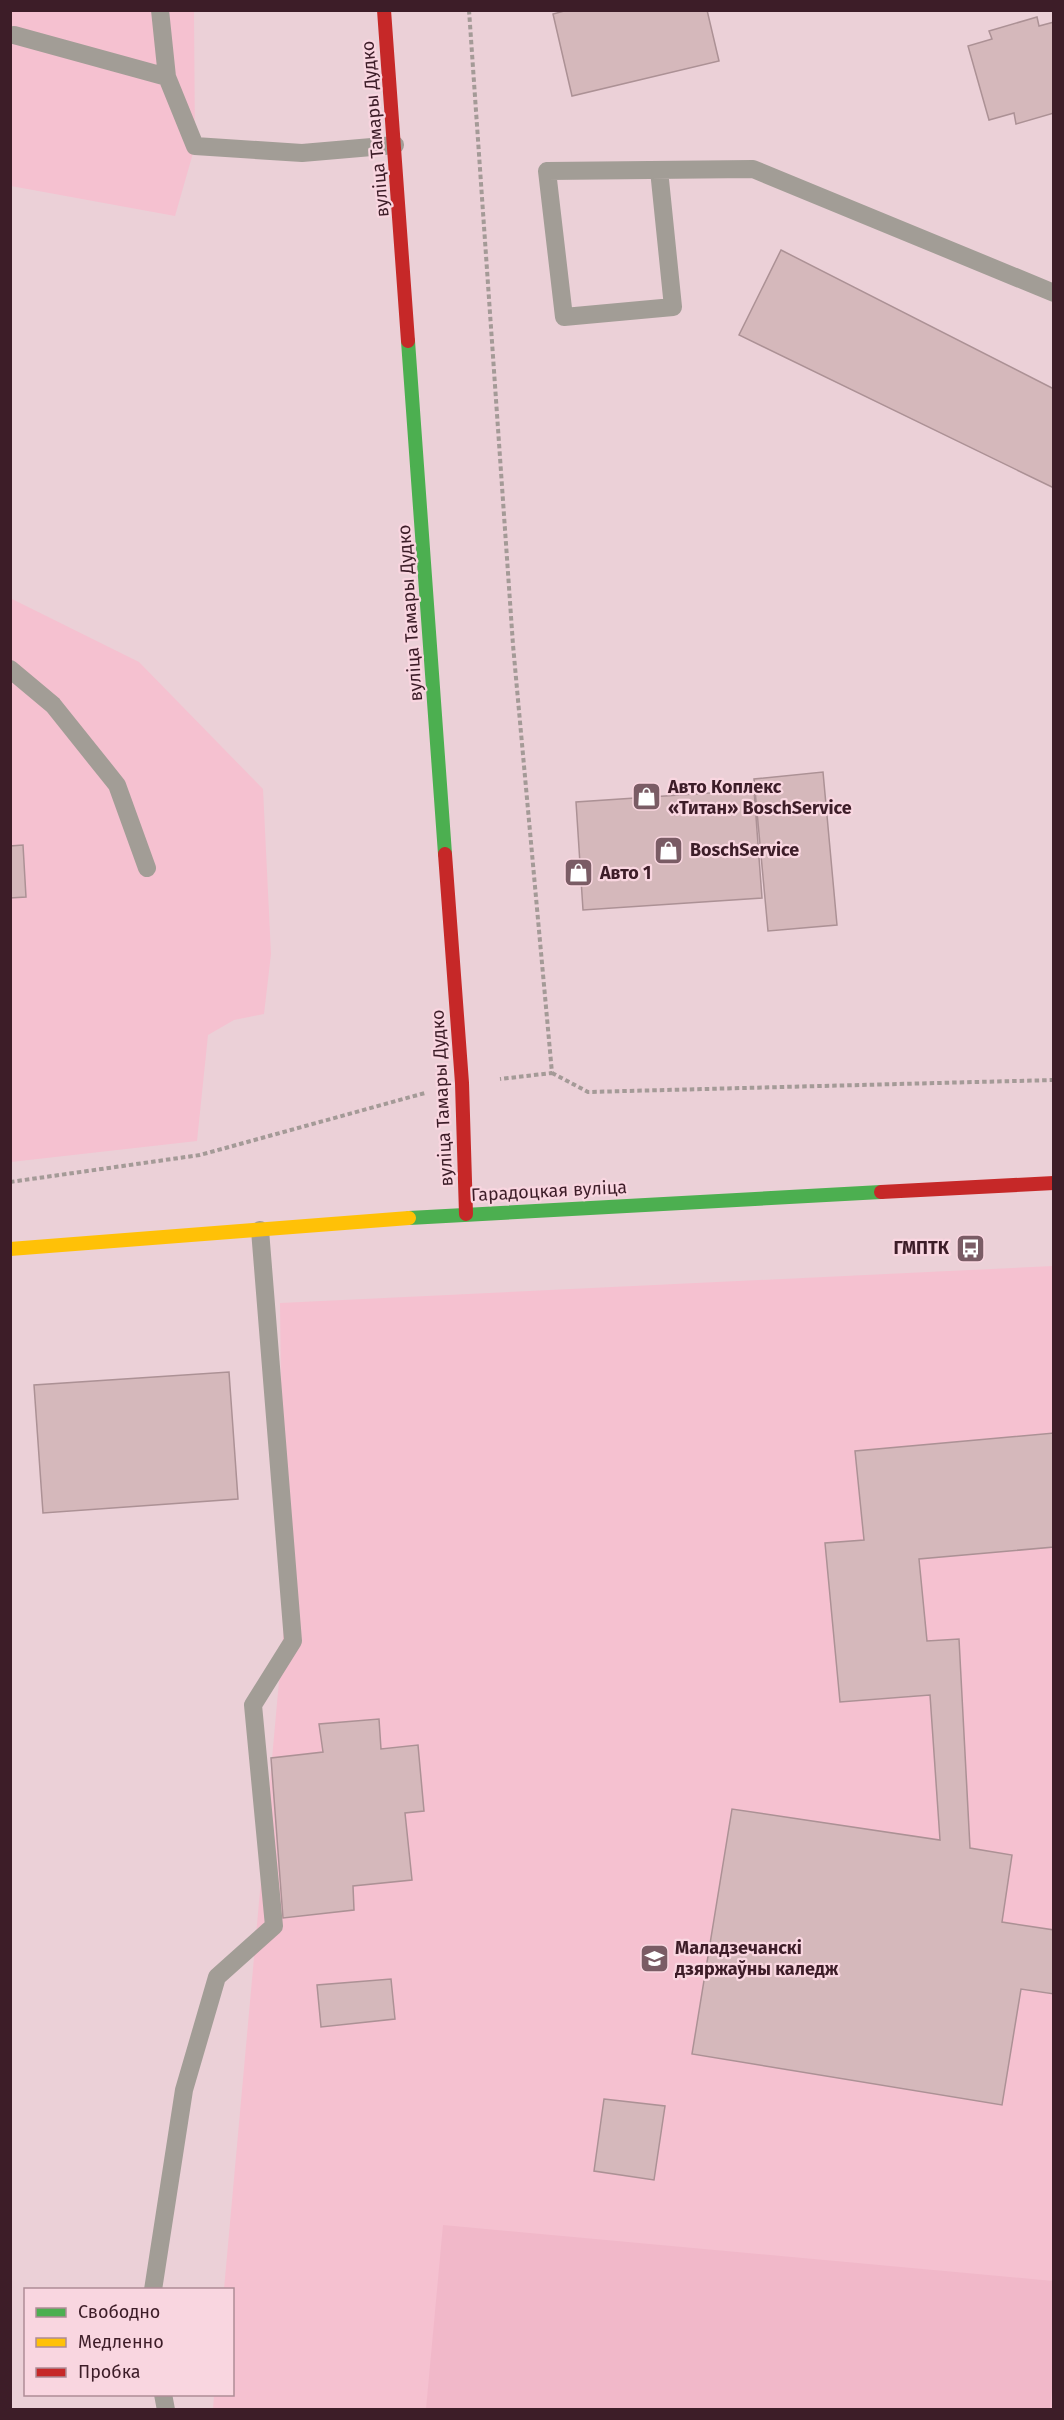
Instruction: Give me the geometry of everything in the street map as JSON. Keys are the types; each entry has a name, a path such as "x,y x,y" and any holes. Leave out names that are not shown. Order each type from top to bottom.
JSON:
{"street":[{"name":"вуліца Тамары Дудко","path":"384,10 462,1083 466,1214"},
{"name":"Гарадоцкая вуліца","path":"10,1249 466,1214 1053,1183"}],"lane":[{"path":"160,10 166,77 195,146 302,153 395,145"},
{"path":"14,35 166,77"},
{"path":"659,170 673,307 564,317 547,171 753,169 1053,292"},
{"path":"10,669 53,705 117,785 147,868"},
{"path":"153,2288 184,2090 217,1977 274,1926 254,1705 293,1641 260,1230"}],"path":[{"path":"552,1073 588,1092 1053,1080"}],"shaded area":[{"path":"10,11 194,11 195,146 175,216 11,186"},
{"path":"10,598 139,662 263,789 271,954 264,1014 234,1020 208,1035 197,1141 11,1162"},
{"name":"Маладзечанскі дзяржаўны каледж","path":"1053,1266 1053,2409 213,2410 214,2396 234,2396 234,2288 224,2288 284,1626 280,1303"},
{"path":"443,2225 1053,2281 1054,2369 1050,2409 426,2409"}],"building":[{"path":"568,10 707,10 719,61 572,96 553,14"},
{"path":"1037,17 1039,26 1054,22 1054,113 1016,124 1014,113 989,120 968,46 992,39 989,31"},
{"path":"781,250 1054,389 1054,488 739,335"},
{"path":"823,772 837,925 768,931 754,779"},
{"name":"BoschService","path":"754,790 762,898 583,910 576,802"},
{"path":"23,845 26,897 10,898 10,846"},
{"path":"229,1372 238,1499 43,1513 34,1385"},
{"path":"1054,1433 1054,1547 919,1559 927,1641 959,1639 970,1848 1012,1855 1002,1922 1054,1930 1054,1994 1021,1989 1002,2105 692,2054 732,1809 940,1840 930,1695 840,1702 825,1543 864,1540 855,1451"},
{"path":"379,1719 381,1749 418,1745 424,1811 405,1813 412,1880 353,1886 354,1910 283,1918 271,1758 323,1752 319,1724"},
{"path":"391,1979 395,2019 321,2027 317,1985"},
{"path":"604,2099 665,2106 654,2180 594,2171"}],"traffic: fast":[{"path":"408,341 445,854"},
{"path":"409,1218 881,1192"}],"traffic: slow":[{"path":"10,1249 409,1218"}],"traffic: jam":[{"path":"384,10 408,341"},
{"path":"445,854 462,1083 466,1214"},
{"path":"881,1192 1054,1183"}],"place":[{"name":"Авто Коплекс «Титан» BoschService","path":"647,797"},
{"name":"BoschService","path":"669,850"},
{"name":"Авто 1","path":"579,873"},
{"name":"ГМПТК","path":"970,1248"},
{"name":"Маладзечанскі дзяржаўны каледж","path":"654,1958"}]}
